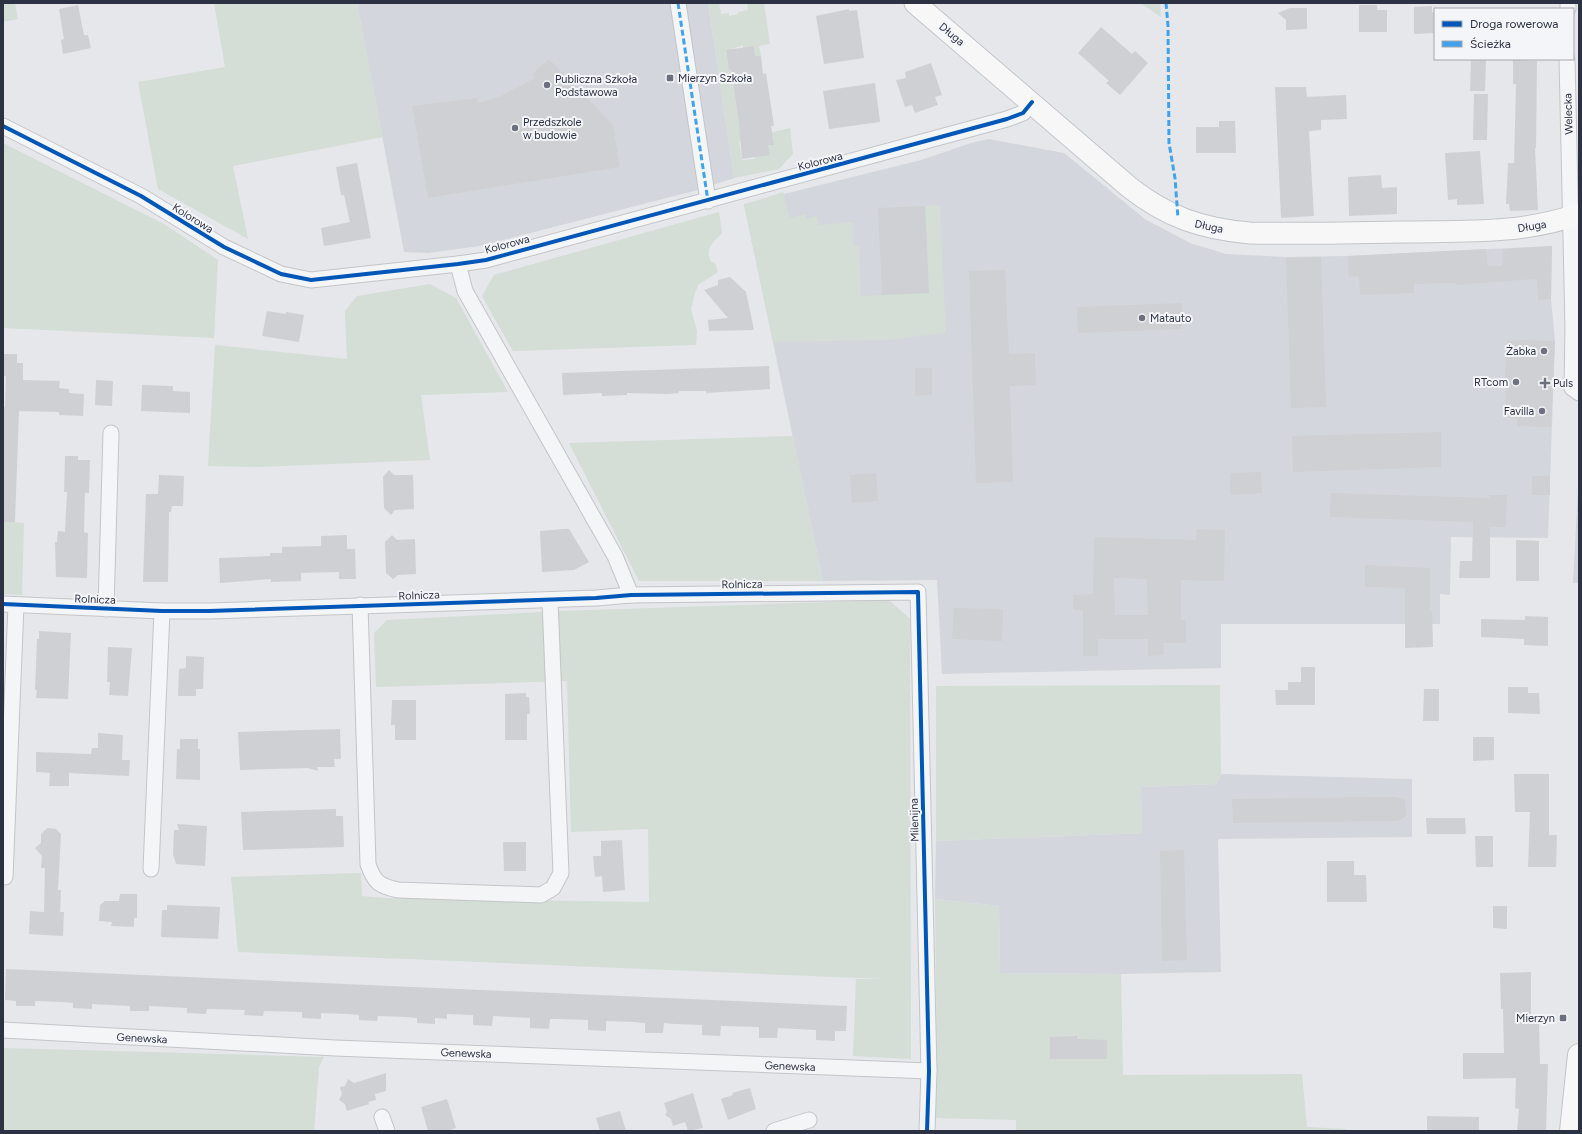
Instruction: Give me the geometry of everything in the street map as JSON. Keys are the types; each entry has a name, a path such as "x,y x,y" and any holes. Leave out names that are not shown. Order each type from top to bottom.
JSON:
{"main road":[{"path":"1571,1131 1579,1055"}],"street":[{"path":"678,3 708,201"},
{"name":"Długa","path":"915,3 1145,200 1178,218 1204,227 1256,233 1480,231 1535,227 1575,215"},
{"name":"Welecka","path":"1568,60 1575,215 1572,388 1579,393"},
{"name":"Kolorowa","path":"3,126 141,196 224,248 281,274 311,280 486,260 1007,119 1023,113 1032,102"},
{"path":"458,264 466,291 615,556 631,595"},
{"name":"Rolnicza","path":"106,609 111,432"},
{"name":"Rolnicza","path":"5,877 10,605 162,611 550,600 631,595 835,592"},
{"name":"Milenijna","path":"835,592 918,592 929,1071 927,1131"},
{"path":"360,606 368,864 373,878 385,887 398,890 541,895 553,888 561,873 550,600"},
{"path":"151,869 162,611"},
{"name":"Genewska","path":"3,1030 335,1048 929,1071"},
{"path":"774,1131 809,1120"}],"shaded area":[{"path":"3,3 15,3 18,19 3,22"},
{"path":"214,3 357,3 383,137 233,166 248,239 158,189 138,82 225,67"},
{"name":"Publiczna Szkoła Podstawowa","path":"357,3 708,3 734,178 698,190 480,246 428,253 404,252"},
{"path":"708,3 719,3 721,14 729,13 729,16 748,10 747,3 764,3 770,44 759,46 761,56 755,56 754,46 743,48 743,45 726,51 729,69 731,69 742,140 739,141 742,160 754,159 768,145 774,145 773,136 770,133 790,128 793,154 779,169 734,178"},
{"path":"1140,3 1160,3 1161,17"},
{"path":"989,139 1064,153 1145,219 1190,243 1226,254 1285,257 1348,256 1552,246 1551,299 1555,341 1548,538 1451,537 1450,595 1440,594 1440,624 1221,624 1221,668 942,674 937,580 823,581 744,204 921,160 971,143"},
{"path":"3,143 164,224 218,260 214,338 3,328"},
{"path":"783,192 790,218 805,214 806,219 816,216 819,225 853,222 854,246 859,246 861,296 929,292 925,206 940,205 946,333 887,340 773,342 744,205"},
{"path":"719,212 722,233 713,242 709,252 710,261 715,263 718,272 698,285 691,309 697,331 696,345 513,351 482,296 494,275"},
{"path":"430,284 456,298 508,392 421,395 430,460 258,467 208,466 215,345 347,359 345,311 357,296"},
{"path":"793,436 823,581 639,581 569,443"},
{"path":"1579,472 1579,583 1573,583"},
{"path":"3,521 24,523 22,595 3,594"},
{"path":"889,600 910,619 911,1059 853,1056 856,979 884,979 238,952 231,877 361,873 362,896 383,898 649,902 648,829 571,832 567,681 376,687 374,633 387,620 561,611"},
{"path":"1220,685 1221,774 1216,784 1141,787 1142,833 936,841 936,686"},
{"path":"1221,774 1412,779 1412,837 1218,839 1221,972 1121,974 1000,973 999,906 935,899 936,841 1142,833 1141,787 1216,784"},
{"path":"935,899 999,906 1000,973 1121,974 1123,1075 1302,1074 1307,1127 1346,1129 1346,1131 1016,1131 1016,1120 935,1118 937,1073"},
{"path":"3,1048 324,1057 319,1067 314,1131 3,1131"}],"building":[{"path":"78,5 84,35 88,35 91,48 63,54 61,40 64,39 59,9"},
{"path":"1359,5 1377,5 1377,10 1387,10 1387,32 1359,32"},
{"path":"1432,6 1432,12 1434,12 1434,33 1414,34 1414,7"},
{"path":"1290,8 1307,8 1307,29 1286,30 1286,20 1278,13"},
{"path":"849,9 849,11 857,10 864,58 824,64 816,16"},
{"path":"1101,27 1132,54 1135,51 1148,63 1120,95 1106,83 1109,81 1078,53"},
{"path":"754,46 755,56 761,56 763,74 766,73 774,126 771,126 774,145 768,145 770,155 742,159 739,123 731,69 729,70 726,50"},
{"name":"Przedszkole w budowie","path":"549,59 613,125 620,167 428,198 412,106 477,98 478,103 499,97 535,78 532,74"},
{"path":"1471,60 1486,60 1485,91 1470,91"},
{"path":"1513,60 1537,61 1535,148 1538,210 1510,211 1509,204 1506,204 1508,163 1514,163 1516,84 1513,84"},
{"path":"931,63 942,95 935,97 938,105 915,113 912,105 905,107 896,80 906,78 905,72"},
{"path":"875,83 880,122 829,129 823,91"},
{"path":"1275,87 1306,87 1307,97 1346,95 1347,119 1321,120 1321,130 1309,131 1314,216 1281,218"},
{"path":"1474,94 1488,94 1487,140 1473,140"},
{"path":"1219,121 1235,121 1236,153 1196,153 1196,127 1219,127"},
{"path":"1480,151 1484,204 1457,205 1457,199 1448,200 1445,153"},
{"path":"357,163 371,238 324,246 321,228 350,222 344,195 341,195 336,167"},
{"path":"1381,175 1382,188 1397,187 1397,214 1349,216 1348,177"},
{"path":"925,206 929,293 882,295 878,208"},
{"path":"1552,246 1551,299 1538,300 1537,280 1534,279 1456,285 1456,283 1414,284 1414,293 1360,295 1359,276 1349,277 1348,256 1486,249 1488,266 1502,266 1503,249"},
{"path":"1321,257 1326,407 1291,408 1286,258"},
{"path":"1005,270 1009,354 1035,353 1036,385 1010,386 1013,482 976,483 969,271"},
{"path":"730,277 746,292 754,330 709,331 708,320 728,318 704,290 718,285 718,280"},
{"path":"1182,303 1182,329 1078,333 1077,307"},
{"path":"267,311 304,315 299,342 262,336"},
{"path":"1507,341 1555,341 1551,427 1517,426 1517,418 1505,417 1506,388 1504,388"},
{"path":"3,354 17,354 17,363 23,363 23,380 60,381 59,388 69,389 69,393 84,394 83,416 59,415 59,412 19,411 15,522 3,522 3,407 5,407 6,376 3,376"},
{"path":"769,366 770,389 706,393 706,391 679,391 679,393 667,394 627,393 627,395 602,396 602,393 563,395 562,373"},
{"path":"915,368 932,368 932,395 915,396"},
{"path":"96,380 113,381 112,406 95,405"},
{"path":"142,385 173,386 173,391 190,392 190,413 141,411"},
{"path":"1441,432 1441,467 1293,472 1292,436"},
{"path":"65,456 78,456 78,460 90,460 89,493 85,493 84,532 88,533 87,578 56,577 55,542 57,542 58,531 65,532 67,492 64,492"},
{"path":"389,470 394,475 413,475 414,509 395,510 391,515 384,508 383,477"},
{"path":"1261,472 1262,493 1230,495 1230,473"},
{"path":"876,473 878,501 852,503 850,475"},
{"path":"159,475 184,476 183,506 172,506 171,512 169,512 168,582 143,582 146,494 158,494"},
{"path":"1532,476 1550,476 1550,495 1532,495"},
{"path":"1331,493 1490,498 1489,495 1507,495 1506,527 1490,527 1490,578 1459,578 1460,561 1472,561 1473,522 1330,517"},
{"path":"569,529 589,562 574,570 542,572 540,531"},
{"path":"1197,529 1225,530 1224,581 1181,580 1181,620 1186,620 1186,643 1163,643 1164,655 1148,656 1148,639 1098,639 1098,656 1083,656 1083,610 1073,610 1073,595 1093,594 1094,537 1196,540","holes":["1114,578 1147,579 1148,615 1115,615"]},
{"path":"347,535 347,549 355,549 356,579 339,579 339,572 301,573 301,581 271,582 271,579 220,583 219,558 270,556 270,553 282,553 282,547 321,546 321,536"},
{"path":"392,535 397,540 415,539 416,574 398,575 393,579 386,573 385,542"},
{"path":"1516,540 1539,541 1539,581 1516,581"},
{"path":"1365,565 1430,568 1430,611 1432,611 1433,647 1405,648 1405,588 1365,587"},
{"path":"954,608 1003,609 1002,641 952,639"},
{"path":"1525,616 1548,617 1548,646 1524,645 1524,639 1481,637 1481,619 1525,620"},
{"path":"39,631 71,633 68,699 36,698 37,639 39,639"},
{"path":"108,647 132,648 128,696 109,695 110,682 107,682"},
{"path":"186,656 204,657 203,689 196,689 196,696 178,696 179,669 186,668"},
{"path":"1301,667 1315,667 1315,705 1276,705 1275,690 1288,690 1288,682 1301,682"},
{"path":"1508,687 1528,687 1528,693 1539,693 1540,714 1508,713"},
{"path":"1424,689 1439,689 1439,721 1423,721"},
{"path":"526,693 526,697 529,697 530,714 527,714 527,740 505,740 505,694"},
{"path":"392,700 416,700 416,740 395,740 395,725 391,725"},
{"path":"340,729 341,759 334,759 335,767 317,767 318,771 308,768 240,770 238,732"},
{"path":"98,733 123,735 122,760 130,760 129,776 69,773 69,786 49,786 50,773 36,772 36,752 91,754 92,748 98,748"},
{"path":"1473,737 1494,737 1494,760 1473,761"},
{"path":"180,739 198,739 198,749 200,749 200,780 176,779 177,749 180,749"},
{"path":"1514,774 1549,774 1549,835 1557,835 1556,867 1528,867 1530,812 1515,812"},
{"path":"1396,797 1405,800 1406,817 1397,821 1233,823 1232,799"},
{"path":"336,809 336,816 343,816 344,847 243,850 241,812"},
{"path":"1426,818 1465,818 1466,834 1427,834"},
{"path":"177,824 207,826 205,866 176,864 173,854 174,830 179,830"},
{"path":"47,828 56,829 61,834 58,890 61,890 60,912 64,912 63,936 29,934 30,911 44,912 45,868 41,868 42,856 35,848 41,843 41,834"},
{"path":"1475,836 1493,836 1493,867 1476,867"},
{"path":"622,840 625,890 603,892 602,876 595,877 593,856 601,856 601,841"},
{"path":"503,842 526,842 526,871 504,871"},
{"path":"1184,850 1187,960 1162,961 1160,851"},
{"path":"1327,861 1354,861 1354,875 1366,875 1367,902 1327,902"},
{"path":"120,894 137,894 137,918 134,918 134,927 111,926 112,922 99,921 100,905 105,901 119,901"},
{"path":"167,905 220,907 218,939 161,937 162,910 167,910"},
{"path":"1493,906 1507,906 1507,929 1493,928"},
{"path":"6,969 847,1006 846,1031 835,1031 835,1041 816,1040 816,1030 778,1028 777,1038 759,1038 759,1027 721,1026 720,1036 702,1035 702,1025 664,1023 663,1033 645,1033 645,1023 634,1022 606,1021 606,1031 588,1030 588,1020 550,1019 549,1029 530,1028 530,1018 493,1016 492,1026 473,1025 473,1015 447,1014 447,1019 435,1018 435,1024 417,1023 417,1018 406,1017 378,1016 377,1021 359,1020 359,1015 348,1014 321,1013 321,1019 302,1018 302,1012 264,1011 263,1016 244,1015 245,1010 207,1009 206,1014 187,1013 187,1008 149,1006 149,1011 130,1011 130,1006 92,1004 92,1009 73,1008 73,1003 35,1001 35,1006 16,1006 16,1001 5,1000"},
{"path":"1531,972 1531,1020 1533,1020 1533,1023 1539,1023 1540,1064 1548,1064 1546,1131 1517,1131 1519,1109 1515,1108 1516,1078 1463,1079 1463,1053 1504,1053 1500,973"},
{"path":"1077,1036 1077,1039 1107,1040 1107,1059 1050,1059 1050,1037"},
{"path":"386,1073 386,1091 375,1094 376,1100 368,1102 369,1104 347,1111 345,1104 339,1100 342,1094 340,1087 345,1086 348,1079 354,1083"},
{"path":"750,1088 756,1109 728,1120 721,1099 733,1095 732,1093"},
{"path":"693,1093 703,1128 688,1131 685,1122 673,1126 671,1119 665,1115 667,1112 664,1103"},
{"path":"447,1099 456,1128 447,1131 428,1131 421,1107"},
{"path":"620,1111 626,1131 600,1131 596,1118"},
{"path":"1427,1116 1479,1117 1479,1131 1427,1131"}],"marked path":[{"path":"678,3 708,201"},
{"path":"1166,3 1168,26 1169,143 1175,178 1178,218"}],"cycle path":[{"path":"3,126 141,196 224,247 281,274 311,280 486,260 1007,119 1023,113 1032,102"},
{"path":"3,604 162,611 209,611 596,598 631,595 918,592 929,1071 927,1131"}],"place":[{"name":"Mierzyn Szkoła","path":"670,78"},
{"name":"Publiczna Szkoła Podstawowa","path":"547,85"},
{"name":"Przedszkole w budowie","path":"515,128"},
{"name":"Matauto","path":"1142,318"},
{"name":"Żabka","path":"1544,351"},
{"name":"RTcom","path":"1516,382"},
{"name":"Puls","path":"1545,383"},
{"name":"Favilla","path":"1542,411"},
{"name":"Mierzyn","path":"1563,1018"}]}
